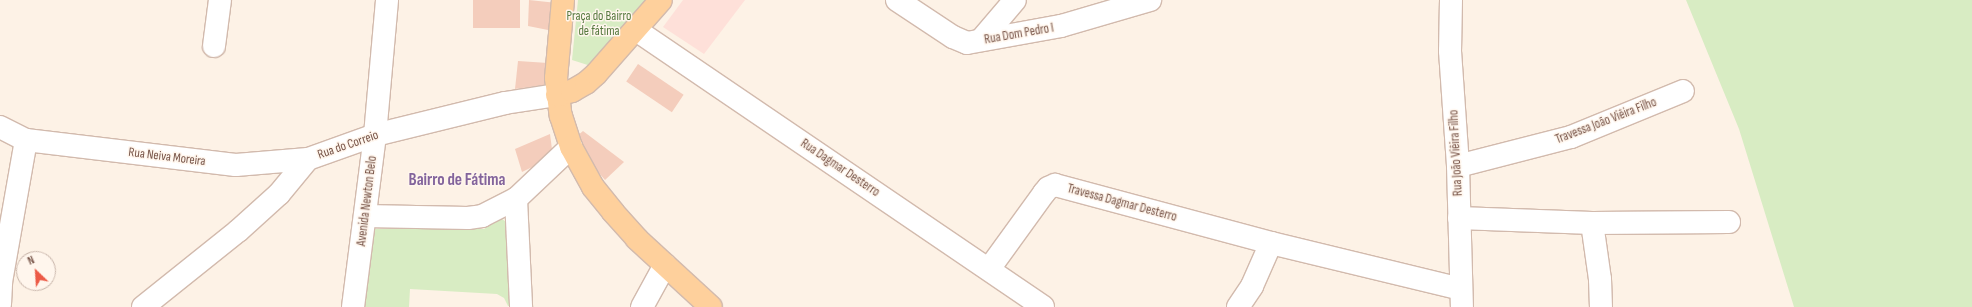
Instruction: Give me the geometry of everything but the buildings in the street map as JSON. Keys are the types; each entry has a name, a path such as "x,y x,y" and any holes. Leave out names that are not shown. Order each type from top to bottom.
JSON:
{"main road":[{"path":"564,0 557,58 557,95 561,116 571,147 593,186 613,212 637,239 711,307"},
{"path":"557,95 572,91 586,83 596,74 636,30 660,0"}],"street":[{"path":"214,46 220,0"},
{"name":"Avenida Newton Belo","path":"354,307 375,135 387,0"},
{"name":"Rua Dom Pedro I","path":"897,0 953,37 967,42 1062,26 1149,0"},
{"path":"981,40 1015,0"},
{"name":"Rua João Viêira Filho","path":"1451,0 1450,51 1458,166 1461,298"},
{"name":"Rua Dagmar Desterro","path":"636,30 990,269 1043,307"},
{"name":"Travessa João Viêira Filho","path":"1458,166 1571,137 1683,91"},
{"name":"Rua do Correio","path":"143,307 244,226 279,194 308,159 375,135 505,103 557,95"},
{"name":"Rua Neiva Moreira","path":"0,127 26,140 236,165 308,159"},
{"path":"0,304 1,282 26,140"},
{"path":"365,216 468,218 493,212 516,199 571,147"},
{"name":"Travessa Dagmar Desterro","path":"990,269 1044,193 1048,188 1056,185 1271,243 1461,298"},
{"path":"516,199 521,307"},
{"path":"1459,218 1592,223 1729,222"},
{"path":"1592,223 1600,279 1601,307"},
{"path":"1241,306 1252,286 1271,243"},
{"path":"642,307 665,265"}],"shaded area":[{"path":"683,0 745,0 704,54 663,27"}],"green space":[{"name":"Praça do Bairro de fátima","path":"578,0 651,0 594,67 572,60"},
{"path":"1686,0 1972,0 1972,307 1794,307 1739,129"},
{"path":"501,218 506,222 507,228 513,306 508,306 504,298 497,294 410,289 409,307 365,307 370,229 484,229"}],"district":[{"name":"Bairro de Fátima","path":"457,181"}]}
